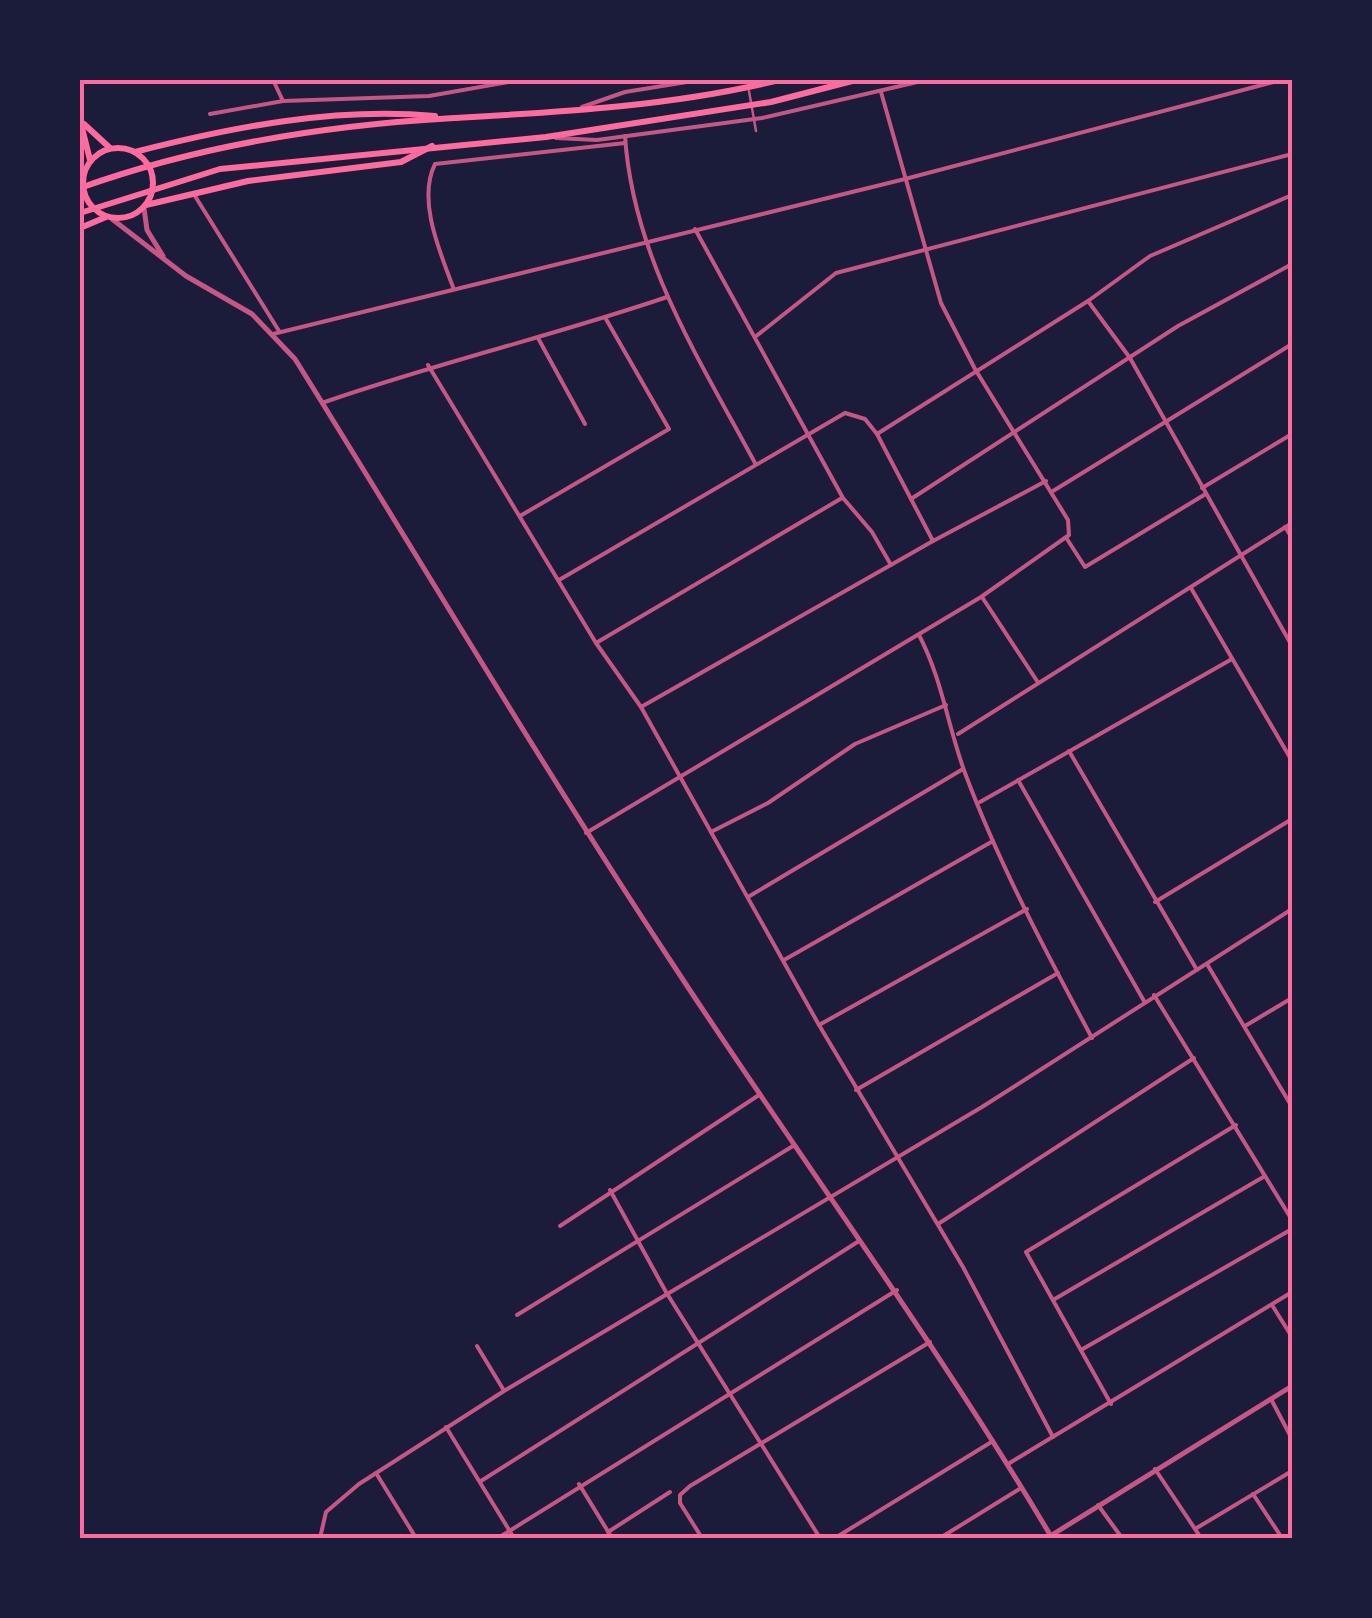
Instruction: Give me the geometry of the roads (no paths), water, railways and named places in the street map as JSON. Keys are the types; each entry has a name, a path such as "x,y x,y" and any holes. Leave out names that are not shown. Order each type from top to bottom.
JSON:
{"main road":[{"path":"80,188 205,150 313,133 578,108 779,80"},
{"path":"80,212 220,169 435,144 546,137 771,102 856,80"},
{"path":"90,160 80,120 110,148 135,152 285,122 378,114 452,118"},
{"path":"80,228 109,218 129,217 145,206 192,192 401,162 435,144"},
{"path":"109,218 87,202 82,170 110,148"},
{"path":"135,152 150,169 153,180 145,206"}],"street":[{"path":"273,80 284,101"},
{"path":"210,114 284,101 430,96 520,80"},
{"path":"578,108 657,83 699,80"},
{"path":"747,80 756,131"},
{"path":"546,137 597,140 762,118 926,80"},
{"path":"276,333 905,179 1281,80"},
{"path":"881,92 940,304 975,369 1068,520 1067,539 1085,567 1204,496"},
{"path":"625,136 645,244 666,297 755,463"},
{"path":"453,287 433,226 429,182 435,164 626,143"},
{"path":"755,337 836,273 1292,154"},
{"path":"192,192 586,832 793,1146 897,1290 1050,1537 1292,1386"},
{"path":"877,434 1088,301 1150,256 1292,195"},
{"path":"145,206 147,230 167,262"},
{"path":"109,218 167,262 276,333"},
{"path":"695,230 843,498 872,532 891,566"},
{"path":"911,499 1130,358 1292,264"},
{"path":"322,403 428,365 538,338 666,297"},
{"path":"1088,301 1130,358 1168,422 1204,496 1292,646"},
{"path":"520,516 668,432 606,318"},
{"path":"538,338 585,424"},
{"path":"1051,492 1292,344"},
{"path":"428,365 596,642 640,707 818,1025 938,1224 1053,1437"},
{"path":"558,580 807,432 845,414 865,419 877,434 933,542"},
{"path":"1202,488 1292,434"},
{"path":"640,707 1046,481"},
{"path":"596,642 843,498"},
{"path":"956,735 1292,522"},
{"path":"1285,527 1292,538"},
{"path":"586,832 981,597 1067,539"},
{"path":"1191,588 1292,761"},
{"path":"981,597 1037,681"},
{"path":"919,634 934,664 963,769 993,841 1092,1038"},
{"path":"978,804 1232,660"},
{"path":"711,832 768,803 855,744 946,705"},
{"path":"1069,751 1197,970"},
{"path":"747,897 963,769"},
{"path":"1017,779 1144,1002"},
{"path":"1154,902 1292,819"},
{"path":"784,960 993,841"},
{"path":"320,1538 326,1512 446,1427 1092,1038 1292,909"},
{"path":"818,1025 1026,910"},
{"path":"1207,964 1292,1107"},
{"path":"856,1090 1058,973"},
{"path":"1154,995 1292,1220"},
{"path":"1245,1026 1292,998"},
{"path":"938,1224 1194,1058"},
{"path":"560,1226 759,1095"},
{"path":"1110,1404 1026,1252 1236,1124"},
{"path":"517,1314 793,1146"},
{"path":"1053,1300 1266,1176"},
{"path":"610,1190 666,1292 820,1538"},
{"path":"1081,1350 1292,1228"},
{"path":"480,1482 860,1241"},
{"path":"498,1538 579,1484 897,1290"},
{"path":"1008,1464 1292,1292"},
{"path":"1272,1305 1292,1337"},
{"path":"702,1538 680,1503 680,1495 930,1342"},
{"path":"477,1346 504,1391"},
{"path":"1271,1398 1292,1439"},
{"path":"446,1427 514,1538"},
{"path":"835,1538 994,1441"},
{"path":"1155,1470 1201,1538"},
{"path":"1195,1529 1292,1471"},
{"path":"376,1474 416,1538"},
{"path":"579,1484 610,1535 670,1492"},
{"path":"940,1538 1022,1488"},
{"path":"1253,1494 1282,1538"},
{"path":"1098,1506 1122,1538"}]}
